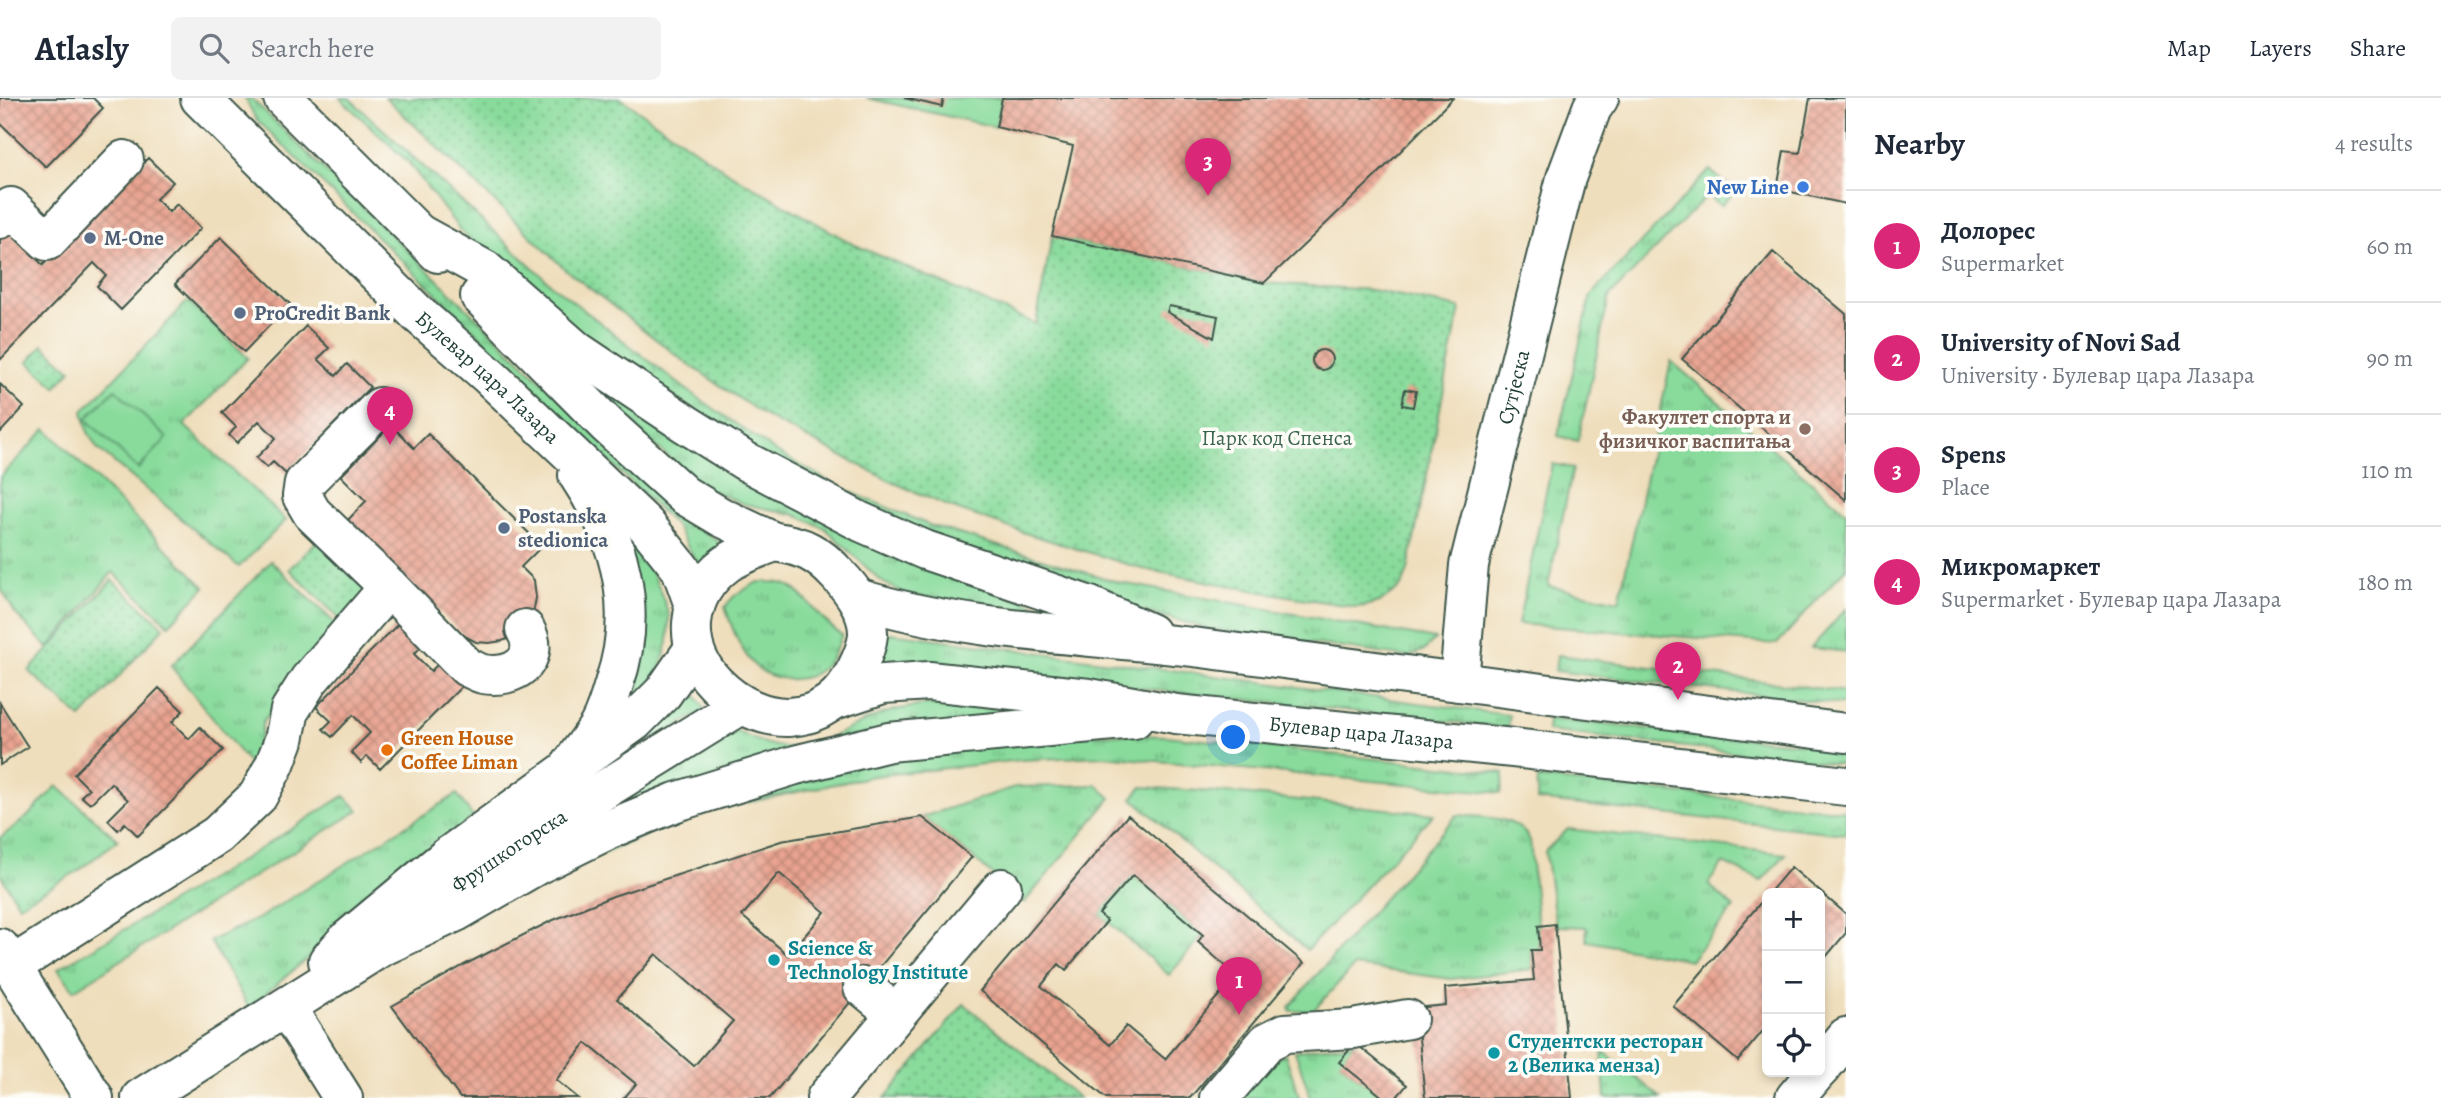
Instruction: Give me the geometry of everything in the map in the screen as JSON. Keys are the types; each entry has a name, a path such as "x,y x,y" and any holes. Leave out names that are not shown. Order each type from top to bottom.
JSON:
{"main road":[{"name":"Булевар цара Лазара","path":"200,98 230,115 419,315 552,435 646,525 681,569 695,608"},
{"path":"283,98 562,380 658,473 684,495 721,517 774,542 795,545 814,554 832,568 857,598 864,612 868,634 860,664 837,699 799,718 760,714 741,705 706,675 693,650 691,631 695,608 713,575 727,563 774,542"},
{"name":"Сутјеска","path":"1460,682 1469,565 1566,178 1592,108 1599,98"},
{"path":"4,207 47,241 124,160"},
{"path":"421,235 485,270 599,366 745,461 796,489 925,550 1090,606 1178,645"},
{"path":"380,407 304,483 302,496 312,513 467,667 482,674 517,670 532,649 531,639 525,629"},
{"path":"552,435 589,490 611,535 622,569 626,595 626,634 617,679 599,724 568,769"},
{"path":"94,1098 6,957 217,835 258,796 284,740 290,710 309,680 388,587"},
{"path":"857,598 941,620 1034,632 1178,645 1846,733"},
{"name":"Фрушкогорска","path":"286,1007 347,940 447,857 635,721 663,692 693,650"},
{"name":"Булевар цара Лазара","path":"837,699 883,684 929,681 1089,698 1176,714 1846,786"},
{"name":"Фрушкогорска","path":"141,1098 381,947 457,885 508,850 741,705"},
{"path":"381,947 456,912 535,866 610,829 676,802 795,765 889,742 1176,714"},
{"path":"826,1098 1002,888"},
{"path":"863,987 896,1014"},
{"path":"286,1007 313,1046 343,1098"},
{"path":"1219,1098 1267,1042 1285,1033 1353,1029 1408,1018"},
{"path":"1825,1063 1846,1037"},
{"path":"1795,1098 1813,1077"}],"green space":[{"path":"245,98 251,98 679,515 725,546 699,567 676,526 256,119"},
{"path":"340,98 349,98 553,286 683,387 773,450 843,489 929,525 1121,583 1435,639 1425,650 1408,657 1210,629 1062,590 776,467 530,297 460,230 408,162"},
{"name":"Парк код Спенса","path":"386,98 620,98 729,173 853,244 1036,324 1052,236 1264,283 1372,290 1460,308 1403,584 1382,601 1356,607 1143,569 950,507 890,481 768,418 684,361 566,270"},
{"path":"866,98 1002,98 996,127"},
{"path":"1710,170 1735,192 1721,206 1708,195 1609,297 1578,441 1558,436 1591,295"},
{"path":"188,301 248,358 184,425 286,520 239,567 97,448 87,430 83,411"},
{"path":"43,345 71,370 56,387 28,362"},
{"path":"1671,361 1846,512 1846,568 1777,644 1518,624 1552,464 1573,468 1548,586 1619,601"},
{"path":"588,377 1038,607 1036,614 908,595 882,582 825,528 793,514 744,504 701,486 610,405"},
{"path":"115,389 167,438 138,469 86,419"},
{"path":"46,429 205,587 169,625 113,572 48,648 15,613 0,587 0,477"},
{"path":"317,541 373,597 346,625 289,569"},
{"path":"635,541 658,585 669,615 668,642 659,673 626,711 629,545"},
{"path":"271,561 345,633 263,721 257,757 250,765 171,666"},
{"path":"112,580 164,627 81,718 29,671"},
{"path":"758,582 787,585 842,635 836,650 819,671 794,679 768,675 754,665 744,652 725,607 735,595"},
{"path":"1846,609 1846,652 1811,648"},
{"path":"884,632 1509,715 1508,728 974,670 876,664"},
{"path":"1557,655 1846,692 1846,705 1555,671"},
{"path":"693,691 705,710 514,822"},
{"path":"940,703 1022,711 535,852 729,728 771,745 797,747 821,741 885,713"},
{"path":"1548,719 1846,748 1846,765 1547,731"},
{"path":"1101,734 1167,736 1504,773 1501,793 1103,756 1021,760 873,776 721,808 655,831 550,877 613,838 894,755"},
{"path":"1538,778 1846,811 1846,834 1537,800"},
{"path":"1097,785 1111,798 1024,903 922,817 1015,787"},
{"path":"57,786 118,840 78,871 19,905 0,874 0,838 27,817"},
{"path":"1142,787 1242,794 1434,814 1307,950 1132,798"},
{"path":"457,794 473,817 249,1008 210,941 259,918"},
{"path":"344,796 359,810 74,990 58,969 237,863"},
{"path":"1457,815 1507,821 1524,832 1530,840 1540,950 1531,951 1533,969 1451,979 1354,966 1313,1011 1291,1011 1289,1007"},
{"path":"1568,829 1786,854 1761,881 1723,863 1708,884 1734,908 1690,960 1587,941 1586,927 1556,926 1545,851"},
{"path":"1133,875 1203,935 1169,975 1099,914"},
{"path":"964,1004 1079,1098 885,1098"},
{"path":"1355,1043 1340,1062 1384,1098 1311,1098 1295,1051"},
{"path":"1602,1050 1661,1098 1605,1098"},
{"path":"1285,1054 1300,1098 1240,1098 1258,1069"}],"building":[{"path":"0,98 93,98 103,108 46,167 0,123"},
{"path":"904,98 944,98 942,107"},
{"path":"1002,98 1453,98 1264,283 1052,236 1073,146 996,127"},
{"path":"1810,98 1846,98 1846,204 1777,189 1784,151 1800,153"},
{"path":"148,158 173,182 156,199 169,212 177,204 201,228 121,310 97,286 106,275 94,263 0,360 0,239 8,231 43,265"},
{"path":"221,237 290,304 244,352 175,284"},
{"name":"Факултет спорта и физичког васпитања","path":"1773,252 1846,314 1846,500 1682,359"},
{"path":"1169,306 1218,316 1214,338 1167,312"},
{"path":"306,326 329,348 318,359 336,376 347,364 370,387 286,474 273,462 267,468 256,458 276,438 259,421 237,443 229,435 236,427 222,413"},
{"path":"1322,350 1329,353 1332,360 1329,367 1322,370 1315,367 1312,360 1315,353"},
{"path":"0,384 24,407 0,433"},
{"path":"1405,389 1416,391 1413,407 1402,405"},
{"path":"391,425 414,448 428,434 542,546 521,567 534,580 536,598 533,614 516,636 489,643 476,642 463,635 347,521 366,501 341,476"},
{"path":"402,620 425,643 414,654 431,671 443,659 466,682 380,769 367,756 361,763 351,752 370,733 353,715 332,737 323,729 331,721 316,707"},
{"path":"159,688 183,711 172,722 189,739 200,727 223,750 138,836 125,823 118,830 108,820 128,800 111,783 90,804 81,796 89,789 74,774"},
{"path":"0,703 28,747 0,765"},
{"path":"1128,815 1304,963 1190,1098 1106,1098 980,991","holes":["1133,875 1203,935 1198,942 1236,975 1165,1059 1126,1026 1110,1045 1041,986 1059,964 1066,970 1107,921 1099,914"]},
{"name":"Science & Technology Institute","path":"922,817 972,857 770,1098 624,1098 636,1084 586,1043 556,1080 578,1098 460,1098 392,1006 466,964 551,921 613,896 781,841","holes":["779,873 825,912 788,955 742,916","656,954 733,1021 694,1066 617,999"]},
{"path":"1791,867 1816,888 1773,888"},
{"path":"1825,896 1846,914 1846,933 1825,958"},
{"path":"1762,901 1762,1032 1738,1061 1673,1006"},
{"name":"Студентски ресторан 2 (Велика менза)","path":"1555,924 1572,1098 1425,1098 1416,1008 1446,1005 1445,988 1534,980 1531,950 1540,950 1538,926"},
{"path":"1355,1043 1407,1085 1396,1098 1384,1098 1339,1062"}],"place":[{"name":"New Line","path":"1803,187"},
{"name":"Spens","path":"1208,196"},
{"name":"M-One","path":"90,238"},
{"name":"ProCredit Bank","path":"240,313"},
{"name":"Факултет спорта и физичког васпитања","path":"1805,429"},
{"name":"Микромаркет","path":"390,445"},
{"name":"Postanska stedionica","path":"504,528"},
{"name":"University of Novi Sad","path":"1678,700"},
{"name":"Green House Coffee Liman","path":"387,750"},
{"name":"Science & Technology Institute","path":"774,960"},
{"name":"Долорес","path":"1239,1015"},
{"name":"Студентски ресторан 2 (Велика менза)","path":"1494,1053"}]}
